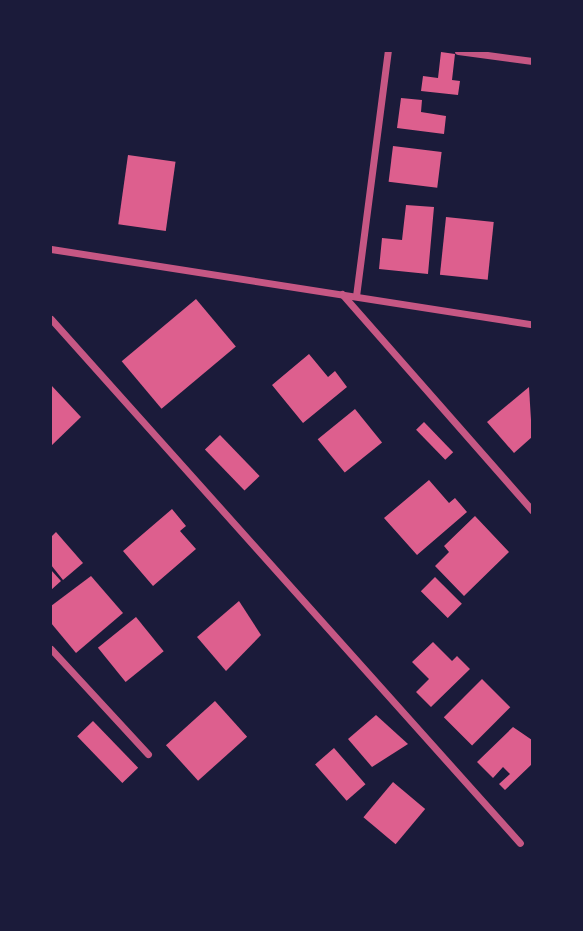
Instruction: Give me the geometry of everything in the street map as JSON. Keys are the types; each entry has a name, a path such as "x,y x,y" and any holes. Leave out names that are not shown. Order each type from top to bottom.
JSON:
{"street":[{"path":"356,296 388,51"},
{"path":"458,51 532,61"},
{"path":"51,249 532,324"},
{"path":"341,294 532,510"},
{"path":"51,319 520,843"},
{"path":"51,649 148,754"}],"building":[{"path":"441,52 455,54 452,80 460,81 458,95 421,91 423,76 438,78"},
{"path":"401,98 422,100 421,112 446,116 444,134 397,128"},
{"path":"393,146 442,152 437,188 389,182"},
{"path":"128,155 176,162 166,231 118,224"},
{"path":"406,205 434,207 428,274 379,269 382,238 402,240"},
{"path":"446,217 494,222 488,280 440,275"},
{"path":"196,299 236,346 162,409 122,361"},
{"path":"309,354 328,377 335,371 347,387 303,423 272,385"},
{"path":"51,385 81,417 51,446"},
{"path":"529,387 532,437 514,453 487,422"},
{"path":"355,409 382,442 345,473 318,439"},
{"path":"424,422 453,452 445,460 416,430"},
{"path":"220,435 260,476 244,491 205,450"},
{"path":"429,480 449,503 455,498 467,512 417,555 384,518"},
{"path":"172,509 186,526 180,531 196,549 153,586 123,551"},
{"path":"475,516 509,552 464,596 435,566 449,552 444,546"},
{"path":"56,532 83,563 63,580 51,565 51,537"},
{"path":"51,570 61,581 51,590"},
{"path":"91,576 123,613 76,653 51,623 51,606"},
{"path":"435,577 462,604 448,618 421,591"},
{"path":"239,601 261,635 226,671 197,637"},
{"path":"136,617 164,651 126,682 98,648"},
{"path":"433,642 452,661 457,656 470,669 431,707 416,692 429,679 412,662"},
{"path":"482,679 510,707 472,745 444,717"},
{"path":"215,701 247,737 198,781 166,745"},
{"path":"376,715 408,744 372,767 348,739"},
{"path":"93,721 138,768 122,783 77,736"},
{"path":"513,727 532,740 532,764 505,790 499,784 510,774 503,767 493,778 477,762"},
{"path":"334,748 365,784 347,801 315,764"},
{"path":"393,782 425,809 396,844 363,817"}]}
